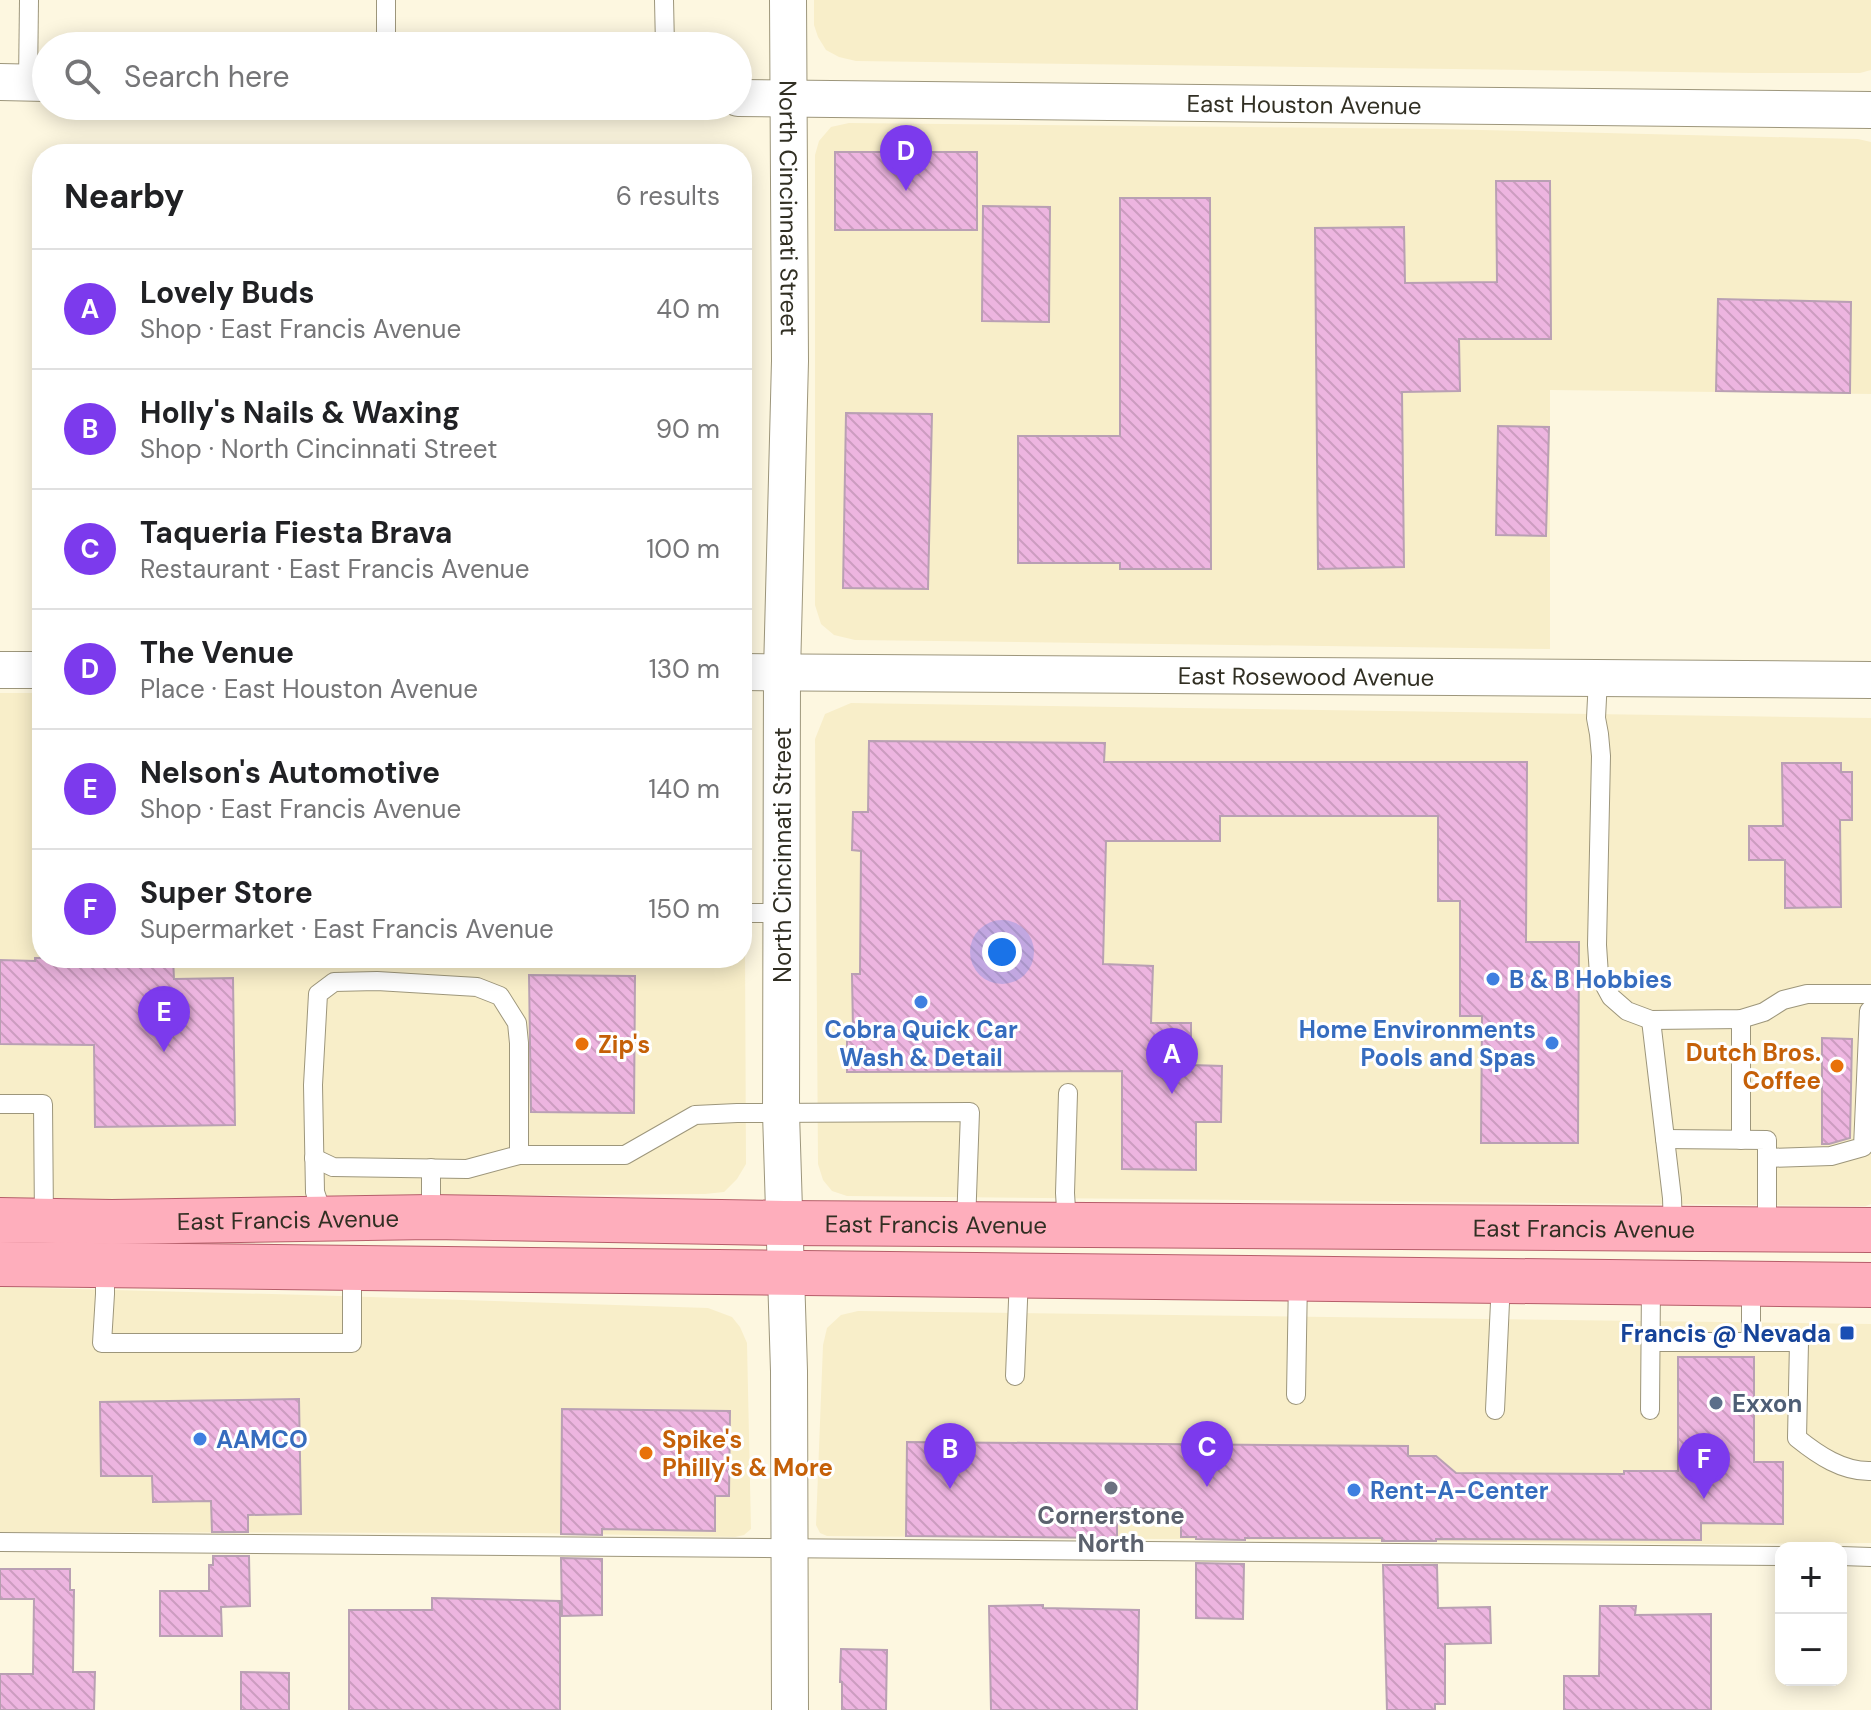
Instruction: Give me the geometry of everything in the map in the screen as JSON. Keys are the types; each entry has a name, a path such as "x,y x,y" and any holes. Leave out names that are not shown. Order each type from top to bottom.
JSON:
{"main road":[{"name":"East Francis Avenue","path":"0,1220 112,1222 431,1217 784,1223 1871,1230"},
{"name":"East Francis Avenue","path":"0,1264 1871,1285"}],"street":[{"name":"North Cincinnati Street","path":"788,0 790,361 782,672 781,1113 789,1371 790,1710"},
{"name":"East Houston Avenue","path":"752,98 1871,110"},
{"path":"0,670 32,670"},
{"name":"East Rosewood Avenue","path":"752,672 1871,680"}],"lane":[{"path":"25,83 29,0"},
{"path":"386,0 386,32"},
{"path":"664,0 665,32"},
{"path":"1598,679 1596,718 1601,756 1597,945 1599,975 1611,997 1627,1011 1651,1020 1741,1019 1764,1012 1783,1000 1807,994 1871,994"},
{"path":"752,913 781,913"},
{"path":"324,1218 315,1192 313,1085 318,994 334,982 377,981 477,987 500,996 517,1023 519,1155"},
{"path":"1767,1158 1831,1156 1863,1147 1871,1009"},
{"path":"1741,1019 1741,1140"},
{"path":"1651,1020 1673,1230"},
{"path":"1067,1225 1068,1093"},
{"path":"0,1104 43,1104 44,1221"},
{"path":"314,1158 333,1167 467,1169 519,1155 625,1155 695,1115 970,1112 966,1224"},
{"path":"1665,1139 1767,1140 1767,1228"},
{"path":"431,1168 431,1217"},
{"path":"105,1265 102,1343 352,1343 352,1268"},
{"path":"1015,1376 1019,1276"},
{"path":"1296,1395 1298,1279"},
{"path":"1495,1410 1501,1281"},
{"path":"1650,1410 1651,1283"},
{"path":"1751,1284 1751,1342"},
{"path":"1651,1342 1799,1342 1797,1438 1815,1453 1854,1471 1871,1471"},
{"path":"0,1542 1775,1556"},
{"path":"1847,1556 1871,1557"}],"shaded area":[{"path":"814,0 1871,0 1871,70 1860,73 1751,73 856,61 826,50 814,25"},
{"path":"849,123 1437,129 1858,139 1871,142 1871,394 1550,390 1550,649 855,640 834,635 821,624 815,605 815,155 819,141 831,127"},
{"path":"0,693 32,693 32,968 745,968 746,1164 724,1192 0,1200"},
{"path":"851,703 1871,718 1871,1204 847,1196 832,1191 823,1180 818,1164 815,739 825,714"},
{"path":"0,1287 708,1308 732,1317 747,1343 751,1529 735,1537 535,1533 0,1532"},
{"path":"858,1311 1871,1324 1871,1543 827,1536 820,1533 816,1525 823,1345 827,1328 841,1315"}],"building":[{"path":"835,152 977,152 977,230 835,230"},
{"path":"1496,181 1550,181 1551,339 1459,339 1460,391 1402,392 1404,567 1318,569 1315,228 1404,227 1405,283 1497,282"},
{"path":"1120,198 1210,198 1211,569 1120,569 1120,563 1018,563 1018,436 1120,436"},
{"path":"983,206 1050,207 1049,322 982,321"},
{"path":"1718,299 1851,302 1850,393 1716,391"},
{"path":"846,413 932,414 928,589 843,588"},
{"path":"1498,426 1549,427 1546,536 1496,535"},
{"path":"869,741 1105,743 1104,762 1527,762 1526,942 1579,942 1578,1143 1481,1143 1482,1016 1460,1016 1460,901 1438,901 1438,816 1220,816 1220,841 1106,841 1103,964 1153,966 1151,1023 1191,1023 1191,1065 1222,1066 1221,1122 1196,1122 1196,1170 1122,1169 1122,1071 847,1072 847,1030 853,1030 852,974 860,974 861,851 852,850 853,812 868,812"},
{"path":"1782,763 1841,763 1841,772 1852,772 1852,820 1840,820 1841,907 1785,908 1785,860 1749,860 1749,826 1783,826"},
{"path":"0,960 32,961 32,968 173,968 174,979 233,978 235,1125 95,1127 94,1045 0,1044"},
{"name":"Zip's","path":"529,975 635,976 634,1113 531,1112"},
{"path":"1822,1038 1852,1039 1850,1138 1829,1144 1822,1144"},
{"path":"1678,1357 1754,1357 1754,1462 1783,1462 1783,1524 1701,1523 1701,1540 1196,1539 1181,1537 1181,1509 1117,1508 1117,1538 906,1536 907,1442 1408,1446 1408,1456 1436,1456 1456,1473 1624,1474 1624,1471 1678,1471"},
{"name":"AAMCO","path":"299,1399 301,1514 248,1515 248,1532 212,1532 211,1501 153,1502 152,1476 101,1476 100,1402"},
{"name":"Spike's Philly's & More","path":"562,1409 730,1411 729,1496 715,1496 715,1531 602,1529 602,1535 561,1534"},
{"path":"213,1556 249,1556 250,1606 221,1607 222,1636 160,1636 160,1591 209,1591 209,1565 213,1565"},
{"path":"561,1558 602,1559 602,1615 562,1616"},
{"path":"1196,1563 1244,1564 1243,1619 1196,1618"},
{"path":"1383,1565 1437,1565 1438,1608 1490,1607 1491,1643 1445,1644 1445,1704 1435,1704 1435,1710 1387,1710"},
{"path":"0,1569 70,1569 70,1590 74,1590 73,1672 95,1672 94,1710 0,1710 0,1674 33,1674 34,1599 0,1599"},
{"path":"432,1598 560,1601 560,1710 349,1710 349,1610 432,1610"},
{"path":"1043,1605 1043,1608 1139,1610 1137,1710 991,1710 989,1606"},
{"path":"1600,1606 1636,1606 1635,1615 1711,1614 1711,1710 1564,1710 1564,1676 1599,1676"},
{"path":"841,1649 887,1650 886,1710 842,1710"},
{"path":"241,1672 289,1673 289,1710 241,1710"}],"place":[{"name":"The Venue","path":"906,191"},
{"name":"B & B Hobbies","path":"1493,979"},
{"name":"Cobra Quick Car Wash & Detail","path":"921,1002"},
{"name":"Home Environments Pools and Spas","path":"1552,1043"},
{"name":"Zip's","path":"582,1044"},
{"name":"Nelson's Automotive","path":"164,1052"},
{"name":"Dutch Bros. Coffee","path":"1837,1066"},
{"name":"Lovely Buds","path":"1172,1094"},
{"name":"Francis @ Nevada","path":"1847,1333"},
{"name":"Exxon","path":"1716,1403"},
{"name":"AAMCO","path":"200,1439"},
{"name":"Spike's Philly's & More","path":"646,1453"},
{"name":"Taqueria Fiesta Brava","path":"1207,1487"},
{"name":"Cornerstone North","path":"1111,1488"},
{"name":"Holly's Nails & Waxing","path":"950,1489"},
{"name":"Rent-A-Center","path":"1354,1490"},
{"name":"Super Store","path":"1704,1499"}]}
